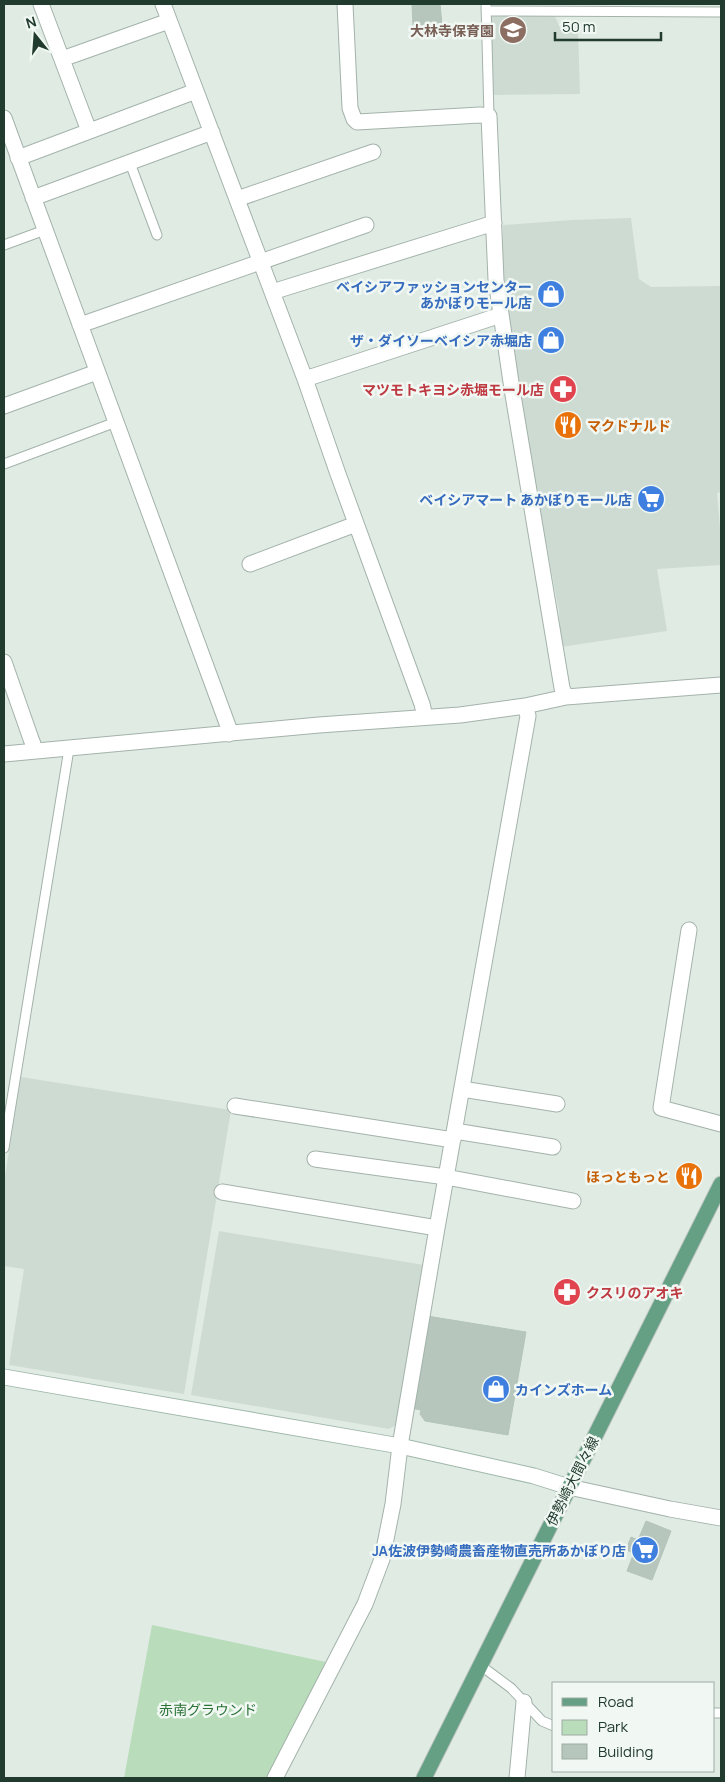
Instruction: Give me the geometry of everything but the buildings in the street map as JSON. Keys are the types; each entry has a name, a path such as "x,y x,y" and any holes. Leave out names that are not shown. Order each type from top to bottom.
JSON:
{"main road":[{"name":"伊勢崎大間々線","path":"424,1778 721,1184"}],"street":[{"path":"41,4 89,131"},
{"path":"163,4 305,379 422,704 425,717"},
{"path":"346,4 350,108 357,122 489,116 496,280 512,389 562,688 566,697"},
{"path":"62,60 169,21"},
{"path":"18,158 196,92"},
{"path":"4,118 228,726 229,734"},
{"path":"33,198 212,132"},
{"path":"237,199 373,152"},
{"path":"272,292 494,223"},
{"path":"80,325 366,225"},
{"path":"305,379 501,315"},
{"path":"4,406 97,372"},
{"path":"250,564 356,524"},
{"path":"4,662 33,744 31,751"},
{"path":"4,754 460,715 525,706 566,697 721,685"},
{"path":"275,1778 373,1586 382,1559 394,1504 400,1446 437,1228 528,716 525,706"},
{"path":"688,930 660,1108 721,1124"},
{"path":"462,1088 557,1104"},
{"path":"235,1106 552,1148"},
{"path":"315,1159 446,1177 573,1201"},
{"path":"222,1192 437,1228"},
{"path":"4,1377 400,1446 670,1509 721,1518"},
{"path":"517,1778 524,1702"}],"lane":[{"path":"489,116 486,7 721,12"},
{"path":"130,163 157,235"},
{"path":"4,245 45,230"},
{"path":"4,464 116,422"},
{"path":"4,1148 69,749"},
{"path":"480,1665 511,1688 542,1721 552,1725"}],"shaded area":[{"path":"554,14 561,30 578,31 580,94 492,95 489,15"},
{"path":"631,218 639,279 651,287 721,286 721,492 717,493 721,565 657,569 667,631 561,647 559,612 535,483 508,316 503,268 503,225"},
{"path":"21,1077 231,1110 184,1394 9,1365 24,1269 4,1266 4,1182"},
{"path":"219,1231 424,1265 396,1425 389,1429 191,1395"}],"green space":[{"name":"赤南グラウンド","path":"152,1625 326,1662 268,1778 124,1778"}],"place":[{"name":"大林寺保育園","path":"513,30"},
{"name":"ベイシアファッションセンター あかぼりモール店","path":"551,294"},
{"name":"ザ・ダイソーベイシア赤堀店","path":"551,340"},
{"name":"マツモトキヨシ赤堀モール店","path":"563,389"},
{"name":"マクドナルド","path":"568,425"},
{"name":"ベイシアマート あかぼりモール店","path":"651,499"},
{"name":"ほっともっと","path":"689,1176"},
{"name":"クスリのアオキ","path":"567,1292"},
{"name":"カインズホーム","path":"496,1389"},
{"name":"JA佐波伊勢崎農畜産物直売所あかぼり店","path":"645,1550"}]}
